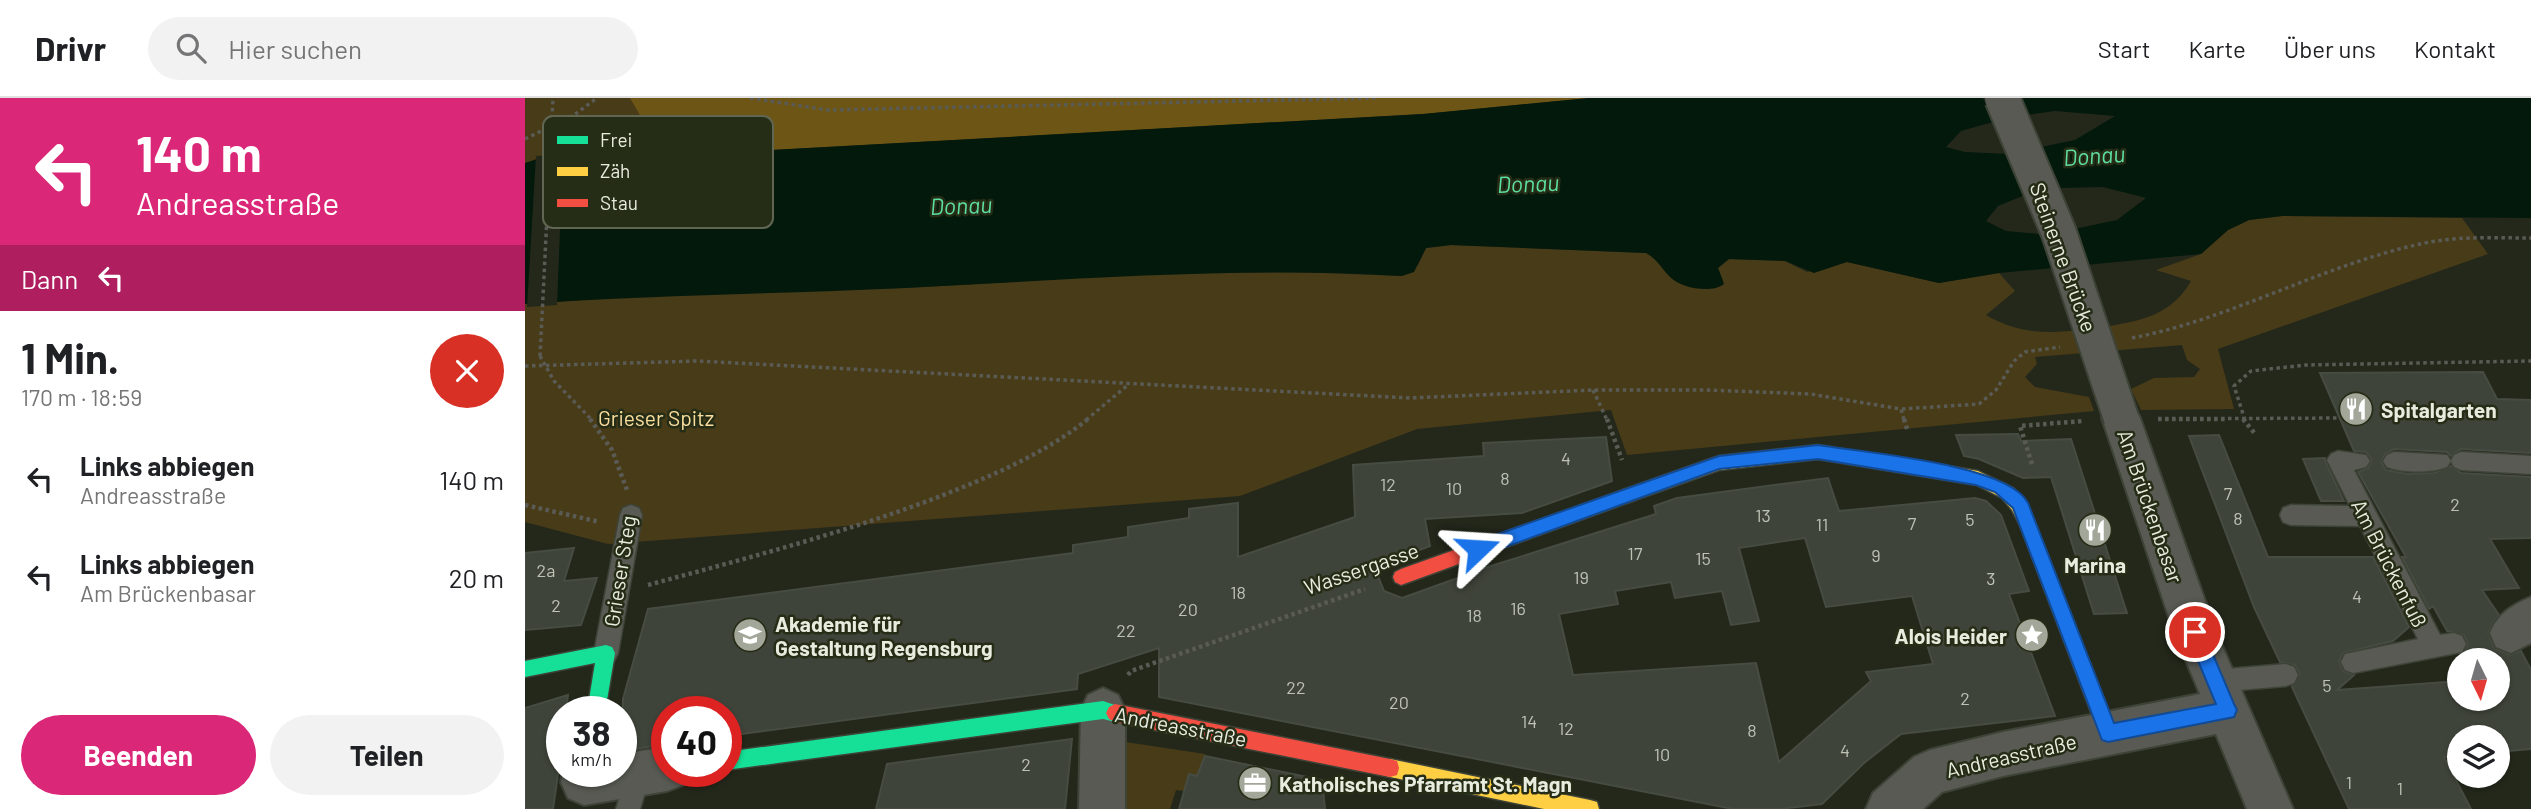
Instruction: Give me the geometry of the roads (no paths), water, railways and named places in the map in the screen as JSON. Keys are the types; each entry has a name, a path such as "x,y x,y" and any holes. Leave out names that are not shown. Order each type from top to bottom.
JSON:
{"street":[{"name":"Steinerne Brücke","path":"2002,98 2059,233 2121,418"},
{"name":"Am Brückenbasar","path":"2121,418 2195,632 2270,809"},
{"name":"Wassergasse","path":"1401,577 1719,463 1818,452 1977,478 2001,487 2019,503 2108,733"},
{"path":"525,668 607,653 599,696"},
{"name":"Andreasstraße","path":"1889,809 1930,773 2108,733 2221,696"},
{"name":"Andreasstraße","path":"742,759 1103,710 1590,809"},
{"path":"1102,809 1103,710"}],"lane":[{"name":"Am Brückenfuß","path":"2348,460 2365,516 2444,646 2353,662"},
{"path":"2394,461 2531,465"},
{"path":"2291,515 2365,516"},
{"name":"Grieser Steg","path":"607,653 629,522"},
{"path":"2221,696 2286,675"}],"water":[{"name":"Donau","path":"1589,98 2531,98 2531,218 2282,216 2249,220 2228,230 2201,254 1999,273 1939,283 1847,262 1814,273 1785,261 1729,259 1718,268 1724,284 1704,289 1688,287 1675,281 1646,253 1451,245 1426,248 1414,272 1402,276 1340,273 1153,275 525,304 525,163 537,159 543,159 543,228 773,228 773,150 1423,114"}],"place":[{"name":"Spitalgarten","path":"2356,409"},
{"name":"Marina","path":"2095,530"},
{"name":"Akademie für Gestaltung Regensburg","path":"750,635"},
{"name":"Alois Heider","path":"2032,635"},
{"name":"Katholisches Pfarramt St. Magn","path":"1255,783"}],"park label":[{"name":"Grieser Spitz","path":"656,417"}]}
